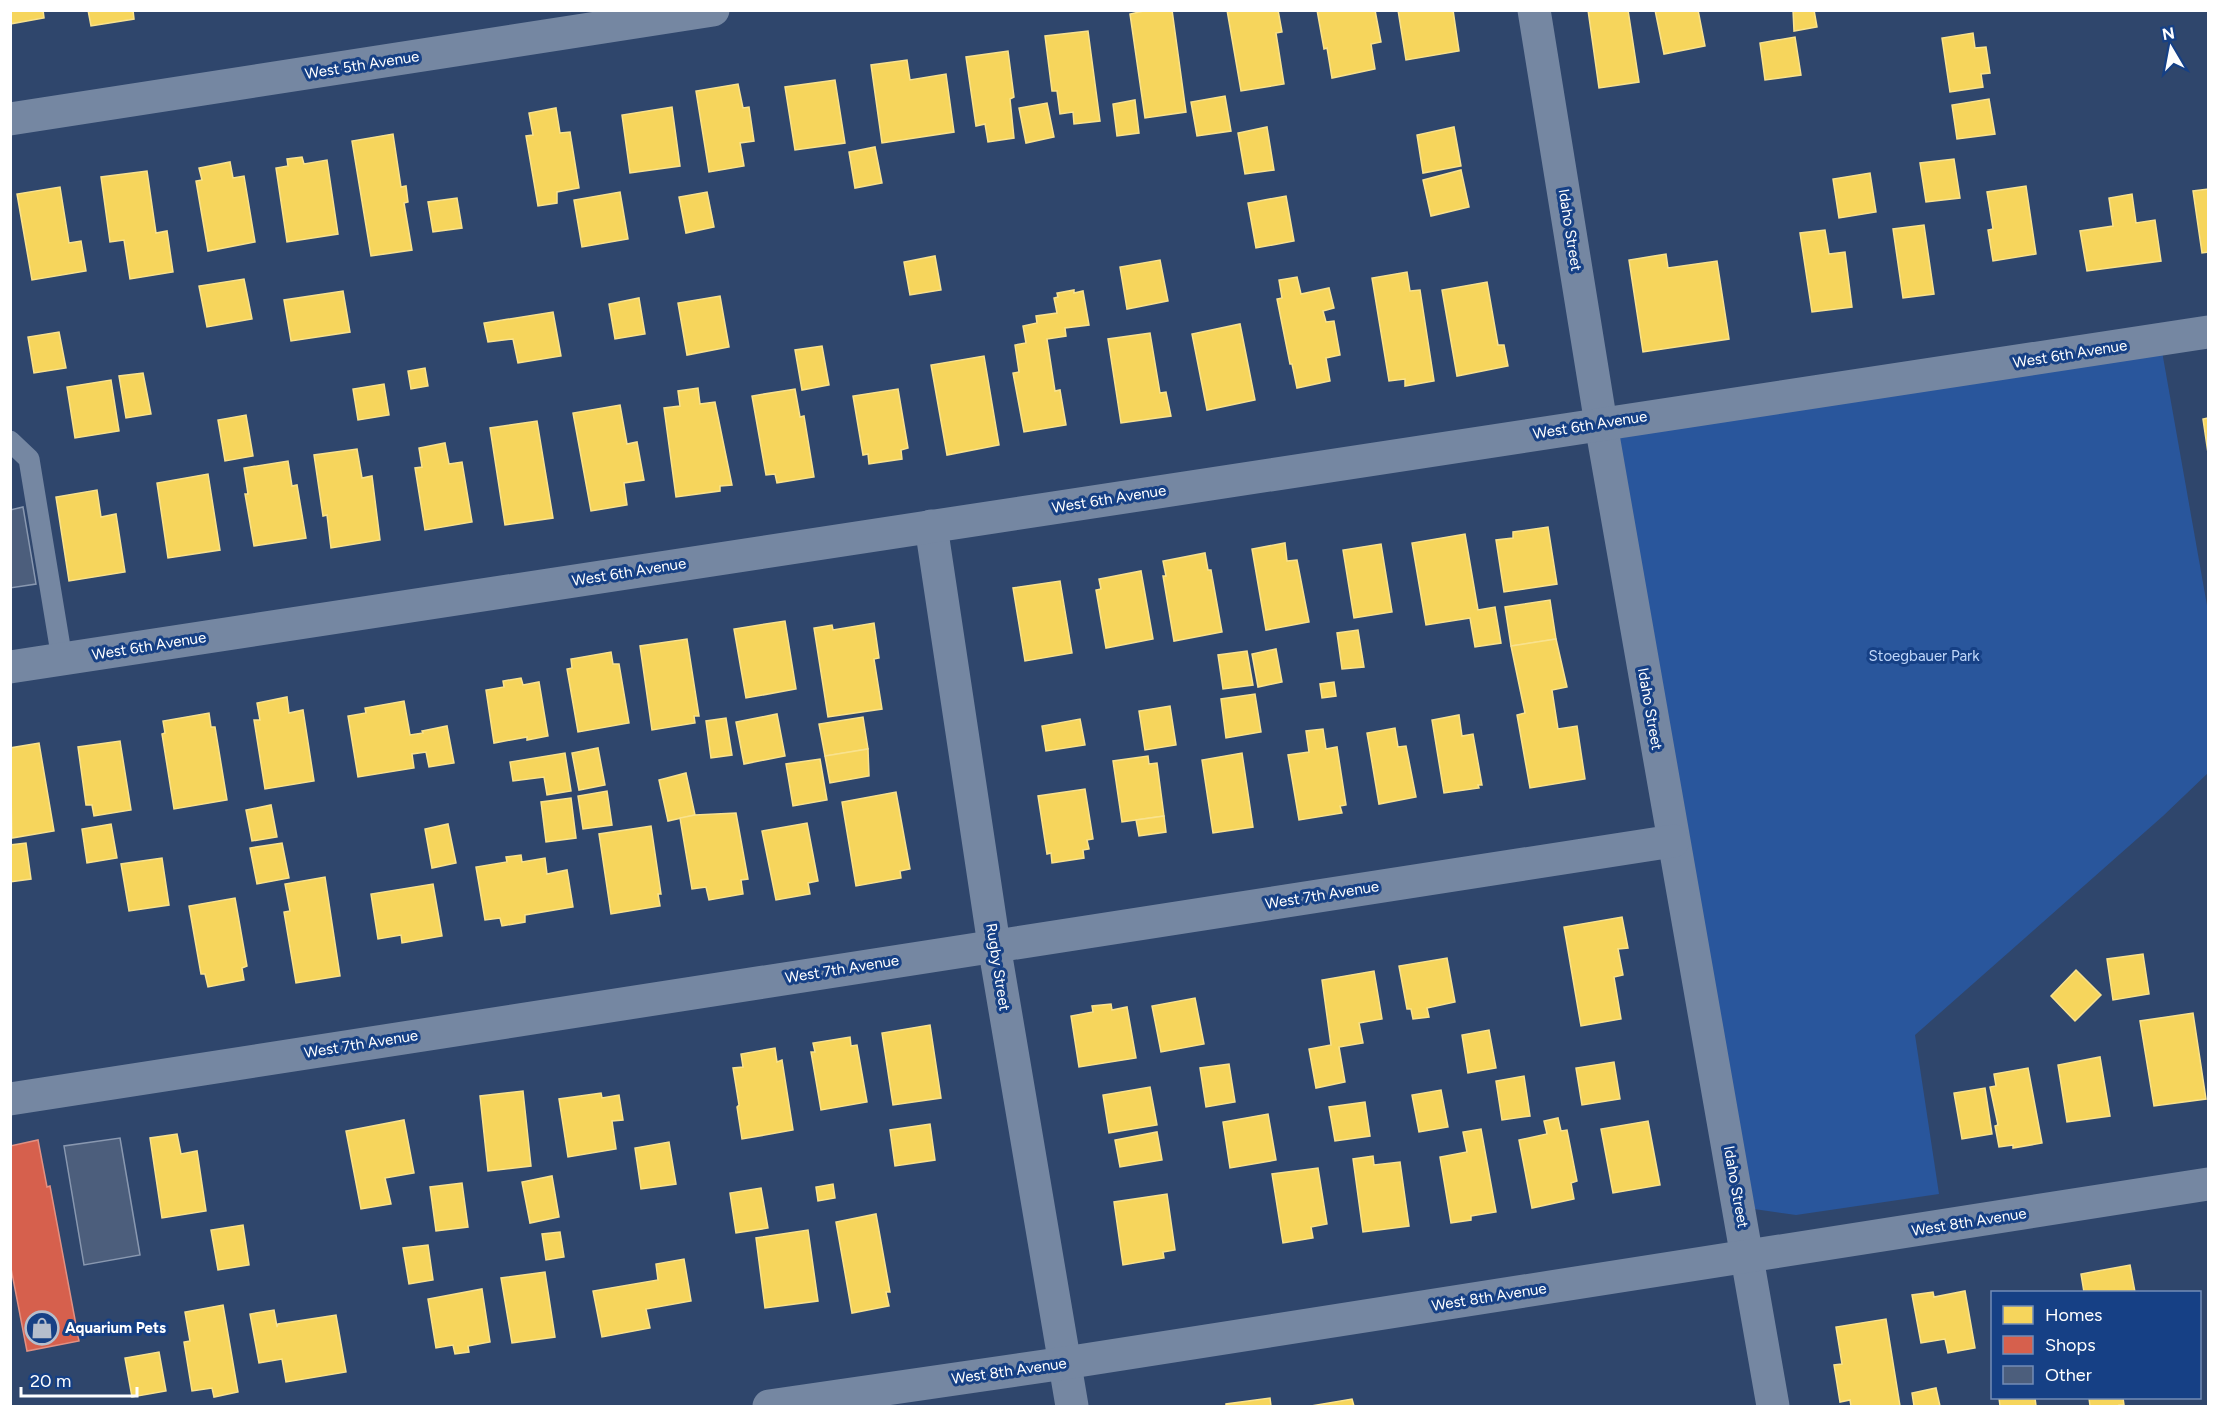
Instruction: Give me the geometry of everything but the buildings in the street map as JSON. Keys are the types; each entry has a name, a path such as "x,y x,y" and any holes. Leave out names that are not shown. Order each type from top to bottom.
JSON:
{"street":[{"name":"West 5th Avenue","path":"10,119 713,10"},
{"name":"Idaho Street","path":"1534,10 1601,423 1673,841 1749,1257 1773,1407"},
{"name":"West 6th Avenue","path":"10,667 2208,332"},
{"name":"Rugby Street","path":"931,526 994,945 1072,1407"},
{"name":"West 7th Avenue","path":"10,1099 1673,841"},
{"name":"West 8th Avenue","path":"770,1407 2208,1184"}],"lane":[{"path":"10,441 29,459 62,659"}],"green space":[{"name":"Stoegbauer Park","path":"2160,340 2208,611 2208,773 2163,816 1915,1035 1939,1194 1796,1215 1740,1207 1601,424"}],"place":[{"name":"Aquarium Pets","path":"42,1328"}]}
